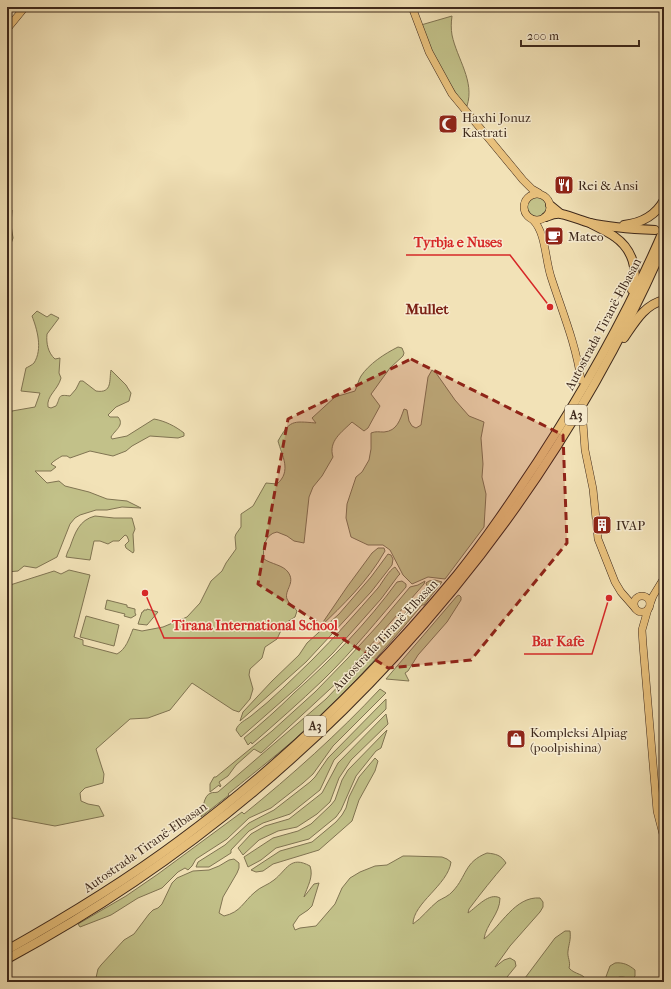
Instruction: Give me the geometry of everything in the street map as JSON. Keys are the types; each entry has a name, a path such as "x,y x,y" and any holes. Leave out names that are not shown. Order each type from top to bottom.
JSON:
{"highway":[{"path":"609,226 627,225 642,221 653,214 664,200"},
{"path":"550,205 561,214"},
{"path":"544,218 555,214 561,214 590,223 625,228 655,230"},
{"name":"A3","path":"590,223 619,240 626,247 631,257 635,277 631,294 625,307 626,312"},
{"name":"Autostrada Tiranë-Elbasan","path":"7,950 87,903 185,836 224,806 274,764 328,715 369,673 458,574 497,521 571,410 598,365 626,312 664,229"},
{"name":"Autostrada Tiranë-Elbasan","path":"7,959 90,911 183,849 262,785 332,722 407,644 463,578 503,525 537,476 577,413 612,352 664,245"},
{"path":"612,352 617,350 644,310 653,304 664,300"}],"main road":[{"path":"7,28 25,7"},
{"path":"412,7 429,52 457,102 532,189 546,198 550,205 550,210 544,218 541,233"},
{"path":"524,180 528,190 528,197"},
{"path":"539,193 528,197 524,202 524,210 526,215 537,225 541,233 551,277 575,347 581,380"},
{"path":"533,220 544,218"},
{"path":"583,423 585,450 593,489 598,539 615,582 625,597 636,609 642,612 649,606"},
{"path":"642,630 649,606 664,578"},
{"path":"646,597 659,585"},
{"path":"625,597 646,597"},
{"path":"646,597 648,599 649,606"},
{"path":"636,598 633,604 642,630 658,811 664,838"}],"highlighted area":[{"path":"411,359 563,435 567,543 471,660 388,668 258,584 288,419"}],"shaded area":[{"path":"452,16 451,26 454,44 469,88 467,106 462,103 432,55 421,25"},
{"path":"537,196 545,199 548,207 545,215 537,218 529,215 526,207 529,199"},
{"path":"12,210 11,225 13,238 7,255 7,213"},
{"path":"37,311 47,317 51,314 59,318 47,334 49,351 55,359 60,358 59,373 61,378 50,396 48,407 51,408 56,406 59,398 63,395 70,396 80,381 83,381 96,391 105,390 109,385 111,370 126,385 131,393 129,401 116,407 108,415 110,417 118,417 120,420 120,425 111,437 112,439 127,436 154,419 173,426 184,433 184,436 178,438 150,436 126,451 113,456 90,451 70,458 67,456 62,456 51,464 56,467 51,471 35,471 47,483 59,481 65,486 89,492 107,499 127,501 141,508 122,507 107,510 96,510 80,515 70,524 57,557 36,568 24,566 18,571 7,572 7,418 12,411 35,407 40,393 21,391 26,368 34,363 38,352 39,345 36,327 32,316"},
{"path":"398,347 402,348 404,353 403,356 390,368 371,394 380,406 368,428 364,431 352,422 340,433 332,446 333,457 322,476 313,487 309,497 304,543 294,541 277,532 273,533 265,542 264,559 283,568 290,576 291,580 287,593 287,599 297,611 295,617 284,624 277,639 265,647 262,658 250,669 249,675 253,689 250,699 239,712 233,710 192,683 170,710 148,718 130,719 96,749 104,774 103,783 85,788 80,793 81,801 99,806 104,816 55,826 7,817 7,586 54,571 61,574 69,570 90,575 74,637 83,640 83,645 117,654 125,647 133,629 142,631 163,627 187,617 200,603 211,581 222,571 236,549 235,537 241,527 241,514 253,506 266,483 277,484 282,479 285,463 278,441 286,429 292,423 297,422 316,423 312,418 335,397 355,391 361,376 368,367 382,356"},
{"path":"432,370 436,373 455,400 469,416 484,422 481,438 483,464 482,477 486,494 484,527 445,579 428,577 412,584 403,575 390,550 383,545 368,545 351,537 346,518 347,504 356,477 362,472 369,460 371,433 392,430 401,417 404,409 407,410 409,421 412,426 416,428 421,425 428,377"},
{"path":"95,516 132,518 135,529 133,534 133,553 126,548 125,545 129,541 125,535 119,541 113,541 108,544 100,541 94,541 90,560 66,557 78,528 85,521"},
{"path":"378,548 384,548 385,551 371,572 346,601 319,628 372,553"},
{"path":"388,554 391,555 393,559 392,565 371,592 306,662 240,721 243,712 299,655 307,643 339,614 371,577"},
{"path":"395,567 400,574 381,599 333,653 299,686 241,737 236,730 238,725 267,703 329,643"},
{"path":"435,580 442,582 424,605 422,605 377,658 345,692 294,740 201,817 208,794 218,792 326,699 387,635 427,586 426,583"},
{"path":"402,581 406,584 406,587 345,658 297,704 252,744 251,742 248,745 244,738 276,711 322,667 374,612 397,582"},
{"path":"425,581 343,677 261,753 254,749 236,765 228,776 219,782 220,787 219,785 210,792 210,784 214,777 216,777 272,731 315,692 379,624 410,587"},
{"path":"459,595 461,600 447,622 418,655 408,671 405,673 409,681 386,679 457,596"},
{"path":"107,600 127,605 127,607 135,609 136,615 131,618 124,616 125,614 105,609"},
{"path":"147,609 158,612 147,625 138,624 142,612"},
{"path":"86,616 119,625 114,646 80,637"},
{"path":"380,689 386,693 333,746 313,774 303,783 271,808 249,818 227,839 196,859 188,870 185,868 178,872 162,888 138,898 111,915 80,927 78,924 126,896 242,812 244,814 314,754"},
{"path":"386,699 386,709 334,760 320,790 290,814 263,823 249,831 231,850 231,853 209,867 196,867 198,862 225,845 249,823 274,810 310,782 328,758"},
{"path":"386,714 388,724 351,760 339,778 330,802 317,814 297,827 278,831 259,840 243,855 238,848 251,834 265,826 289,819 322,793 338,763"},
{"path":"387,730 381,748 376,751 356,776 341,810 336,817 309,839 276,848 261,860 248,867 244,857 273,838 298,831 311,824 331,805 335,800 342,780 348,770"},
{"path":"375,758 378,761 375,771 359,800 352,821 319,850 273,864 263,871 256,872 251,870 280,851 312,842 336,822 346,808 349,797 359,777"},
{"path":"487,853 498,855 506,863 469,909 468,913 487,899 492,897 500,898 498,909 487,929 484,939 509,913 523,902 540,898 543,902 543,907 540,912 510,946 495,967 504,960 510,958 515,961 516,966 503,982 95,982 98,969 101,965 124,940 134,934 153,910 162,904 172,883 177,878 193,871 209,870 234,859 239,863 237,873 223,897 219,913 224,916 238,909 257,890 274,880 289,865 298,862 310,866 311,878 304,897 314,884 319,883 312,906 299,916 293,925 295,930 316,926 335,904 342,888 350,878 360,872 375,866 387,865 403,856 442,857 447,859 451,862 449,870 438,886 424,901 415,916 413,924 438,901 448,896 458,885 470,865"},
{"path":"565,931 570,931 568,953 570,964 569,968 582,975 588,982 522,982 555,938"},
{"path":"615,963 626,964 635,970 635,976 632,980 620,977 615,979 613,982 604,982 610,966"}],"tunnel":[{"path":"582,401 583,423"}],"place":[{"name":"Haxhi Jonuz Kastrati","path":"448,124"},
{"name":"Rei & Ansi","path":"564,185"},
{"name":"Mateo","path":"554,236"},
{"name":"Tyrbja e Nuses","path":"550,307"},
{"name":"IVAP","path":"602,525"},
{"name":"Tirana International School","path":"145,593"},
{"name":"Bar Kafe","path":"609,598"},
{"name":"Kompleksi Alpiag (poolpishina)","path":"516,739"}],"district":[{"name":"Mullet","path":"427,309"}]}
